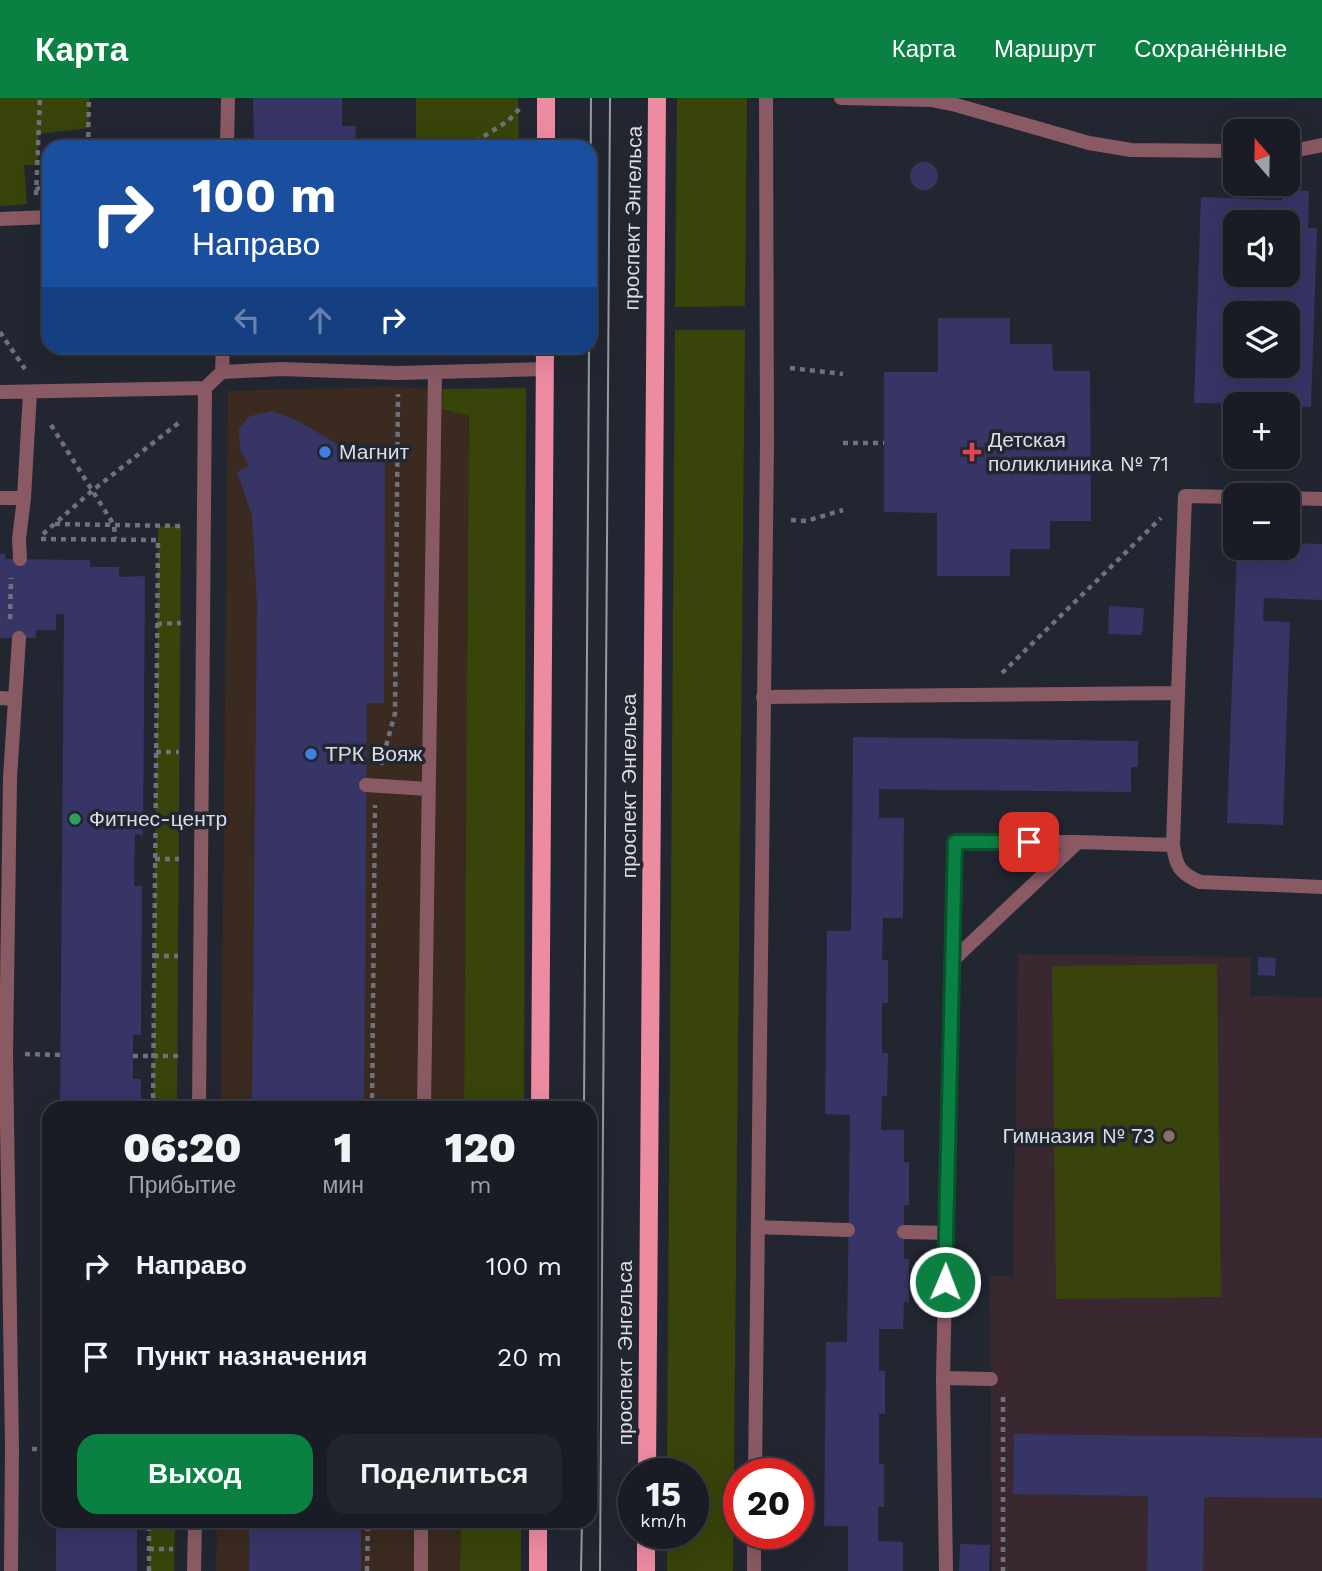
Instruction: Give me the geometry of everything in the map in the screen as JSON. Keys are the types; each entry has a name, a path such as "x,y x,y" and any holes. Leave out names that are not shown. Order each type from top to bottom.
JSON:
{"main road":[{"path":"546,98 546,140"},
{"name":"проспект Энгельса","path":"647,1458 657,98"},
{"path":"540,1101 545,354"},
{"path":"538,1528 538,1571"},
{"path":"646,1549 646,1571"}],"street":[{"path":"227,140 228,98"},
{"path":"755,1458 767,443 766,98"},
{"path":"841,98 958,101 1089,143 1131,150 1223,151"},
{"path":"1300,150 1322,145"},
{"path":"0,219 42,217"},
{"path":"222,372 223,354"},
{"path":"0,392 30,384 205,388 222,372 281,369 398,373 545,369"},
{"path":"424,1101 435,372"},
{"path":"20,559 19,539 30,384"},
{"path":"199,1101 205,388"},
{"path":"1223,497 1185,496 1173,845 1175,863 1187,876 1200,882 1322,887"},
{"path":"0,498 24,498"},
{"path":"1300,498 1322,499"},
{"path":"11,1571 12,1448 6,1055 9,778 7,698 19,638"},
{"path":"763,697 1178,693"},
{"path":"371,785 428,789"},
{"path":"946,1571 943,1378 955,842 1173,845"},
{"path":"952,961 1078,842"},
{"path":"758,1227 848,1230"},
{"path":"904,1232 946,1233"},
{"path":"943,1378 991,1379"},
{"path":"194,1571 195,1528"},
{"path":"421,1528 421,1571"},
{"path":"754,1549 754,1571"}],"path":[{"path":"40,98 36,190 42,217"},
{"path":"88,140 89,98"},
{"path":"478,140 508,121 520,108"},
{"path":"36,190 42,186"},
{"path":"0,332 114,525 115,540"},
{"path":"789,368 843,374"},
{"path":"372,1101 371,785 395,713 398,373"},
{"path":"153,1101 158,540 37,539 93,490 181,421"},
{"path":"843,443 884,443"},
{"path":"981,694 1185,496"},
{"path":"791,520 806,521 844,510"},
{"path":"55,524 181,526"},
{"path":"10,625 12,572"},
{"path":"157,624 181,623"},
{"path":"156,752 180,752"},
{"path":"155,859 179,859"},
{"path":"154,956 178,956"},
{"path":"6,1055 60,1055"},
{"path":"133,1056 178,1056"},
{"path":"1003,1393 1003,1571"},
{"path":"149,1528 149,1571"},
{"path":"367,1571 368,1528"},
{"path":"149,1549 174,1549"}],"shaded area":[{"path":"385,387 443,389 442,409 469,416 464,1101 221,1101 228,391"},
{"name":"Гимназия № 73","path":"1018,954 1250,957 1250,996 1322,997 1322,1571 992,1571 990,1276 1013,1276"},
{"path":"217,1528 461,1528 460,1571 216,1571"}],"green space":[{"path":"0,98 89,98 89,128 39,134 38,165 24,165 27,204 0,206"},
{"path":"416,98 518,98 519,140 416,140"},
{"path":"677,98 747,98 745,306 675,307"},
{"path":"675,330 745,330 734,1458 723,1458 723,1549 733,1549 733,1571 667,1571 667,1549 709,1549 709,1458 667,1458"},
{"path":"287,354 362,354 360,355"},
{"path":"526,388 524,1101 464,1101 469,416 442,409 443,389"},
{"path":"158,526 181,526 177,1101 153,1101"},
{"path":"1217,964 1221,1297 1056,1299 1052,966"},
{"path":"149,1528 175,1528 174,1571 149,1571"},
{"path":"461,1528 521,1528 521,1571 460,1571"}],"building":[{"path":"253,98 342,98 342,126 356,126 355,140 254,140"},
{"path":"924,162 934,166 938,176 934,186 924,190 914,186 910,176 914,166"},
{"path":"1300,191 1309,191 1308,228 1317,228 1311,407 1300,407 1300,392 1223,392 1223,403 1194,403 1201,197 1282,200 1282,196 1300,196"},
{"path":"938,318 1010,318 1010,344 1052,344 1053,371 1090,371 1091,521 1050,521 1050,549 1010,549 1010,576 937,576 937,513 884,512 884,372 938,372"},
{"name":"ТРК Вояж","path":"272,411 296,420 357,455 385,460 384,703 367,703 364,1101 252,1101 257,605 252,516 237,472 249,466 240,449 239,428 250,416"},
{"path":"1300,543 1322,544 1322,600 1264,598 1263,621 1290,622 1283,825 1227,823 1237,560 1300,560"},
{"path":"0,554 5,554 5,559 90,560 90,567 119,567 119,577 145,576 143,835 135,834 134,886 142,886 141,1035 133,1035 133,1079 141,1079 141,1101 60,1101 64,614 56,614 56,630 36,630 36,638 0,638"},
{"path":"1109,606 1144,608 1142,635 1108,634"},
{"path":"853,737 1138,741 1138,767 1131,767 1131,792 879,789 879,818 904,818 903,918 883,918 882,960 888,960 888,1003 882,1003 882,1053 888,1053 887,1096 882,1096 881,1130 904,1130 904,1162 909,1162 909,1205 904,1205 904,1259 909,1259 909,1302 904,1302 903,1329 879,1329 879,1371 885,1371 885,1414 879,1414 879,1464 884,1464 884,1507 878,1507 878,1541 903,1542 903,1571 848,1571 848,1526 824,1526 826,1342 847,1342 850,1115 825,1114 827,931 851,931"},
{"path":"1258,957 1276,958 1275,976 1258,975"},
{"path":"1014,1434 1322,1438 1322,1498 1204,1497 1203,1571 1147,1571 1148,1496 1013,1494"},
{"path":"56,1528 137,1528 137,1571 56,1571"},
{"path":"249,1528 361,1528 361,1571 249,1571"},
{"path":"960,1544 990,1545 989,1571 959,1571"}],"tram line":[{"path":"591,98 591,140"},
{"path":"600,1571 610,98"},
{"path":"584,1101 589,354"},
{"path":"581,1571 582,1528"}],"place":[{"name":"Магнит","path":"325,452"},
{"name":"Детская поликлиника № 71","path":"972,452"},
{"name":"ТРК Вояж","path":"311,754"},
{"name":"Фитнес-центр","path":"75,819"},
{"name":"Гимназия № 73","path":"1169,1136"}],"route":[{"path":"945,1282 955,842 1029,842"}]}
